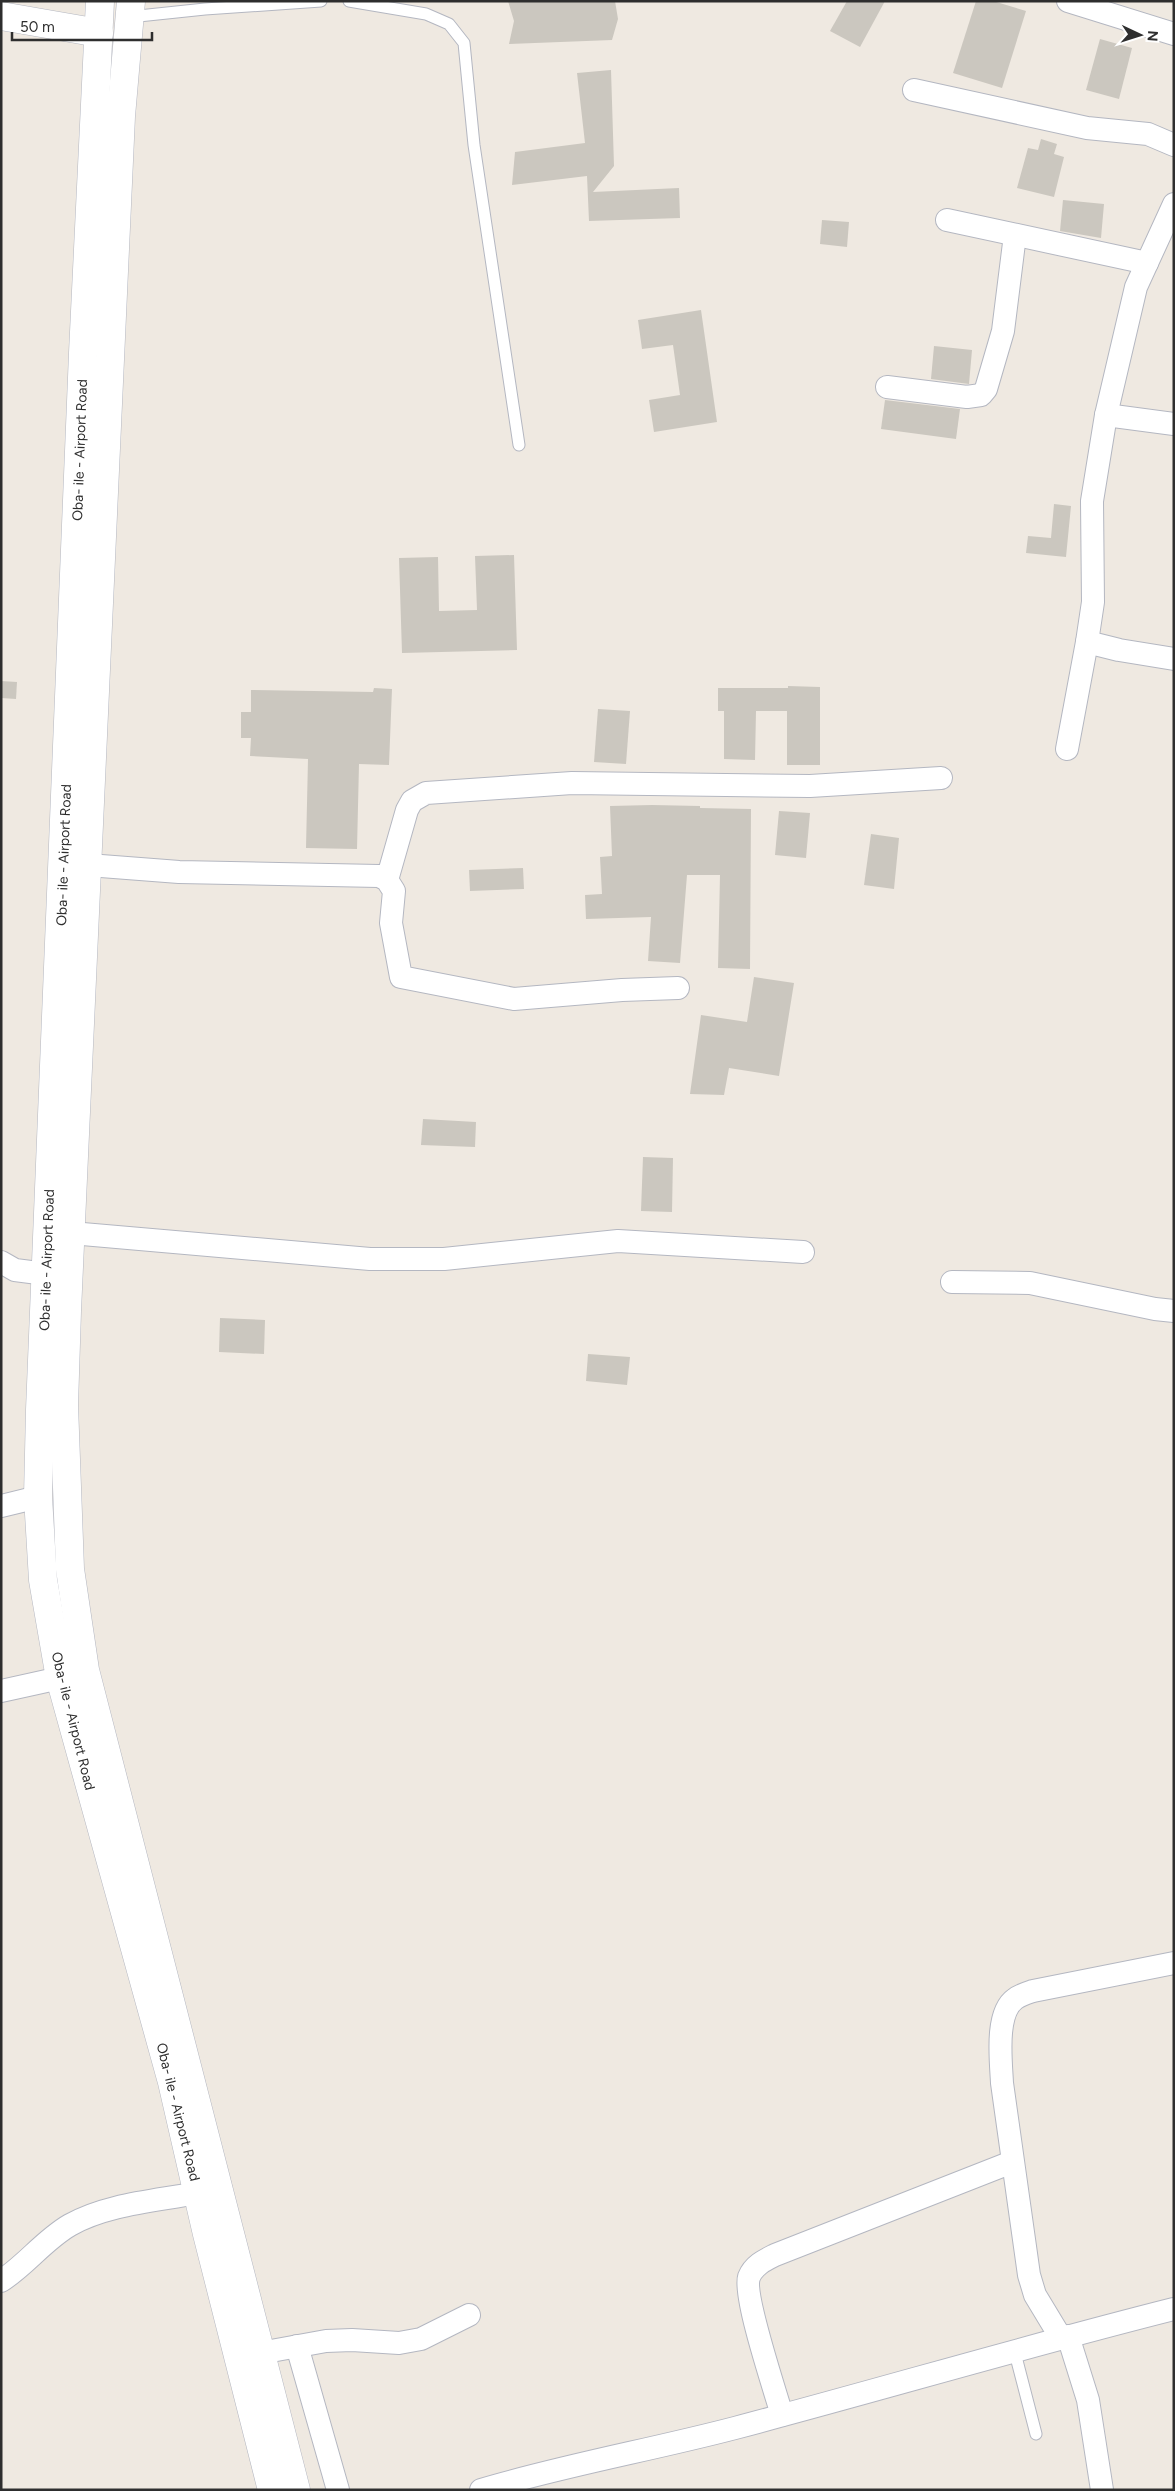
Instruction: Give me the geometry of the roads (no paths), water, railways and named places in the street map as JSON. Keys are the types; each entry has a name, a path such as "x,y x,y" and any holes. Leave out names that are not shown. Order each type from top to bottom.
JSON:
{"main road":[{"name":"Oba- ile - Airport Road","path":"100,1 46,1274 38,1497 43,1580 60,1678 172,2082 197,2193 217,2231 260,2353 296,2490"},
{"name":"Oba- ile - Airport Road","path":"130,9 120,126 64,1405 70,1569 85,1670 189,2069 217,2231 272,2490"},
{"path":"1,16 99,33"},
{"path":"75,572 102,570"}],"street":[{"path":"1068,1 1174,34"},
{"path":"914,90 1087,128 1148,134 1174,145"},
{"path":"1067,748 1093,602 1092,501 1106,415 1136,287 1174,204"},
{"path":"946,220 1147,264"},
{"path":"888,387 967,398 981,395 986,389 1003,331 1015,235"},
{"path":"1106,415 1174,424"},
{"path":"1087,642 1119,650 1174,659"},
{"path":"387,880 407,810 412,801 426,793 572,783 810,786 940,778"},
{"path":"88,865 179,872 379,876 387,880 394,891 391,923 401,977 514,999 622,990 678,988"},
{"path":"71,1233 370,1259 444,1259 618,1241 803,1252"},
{"path":"1,1262 15,1270 46,1274"},
{"path":"952,1282 1030,1283 1155,1310 1174,1311"},
{"path":"1,1506 38,1497"},
{"path":"1,1691 60,1678"},
{"path":"1102,2490 1088,2400 1064,2337 1035,2295 1029,2275 1012,2162 1000,2054 1005,2010 1014,1999 1033,1991 1174,1963"},
{"path":"782,2415 757,2331 748,2286 753,2270 759,2263 1012,2162"},
{"path":"1,2281 14,2273 46,2241 84,2218 111,2210 197,2193"},
{"path":"481,2490 782,2415 1015,2353 1064,2337 1174,2309"},
{"path":"260,2353 326,2341 399,2343 421,2339 469,2315"},
{"path":"298,2346 338,2490"}],"lane":[{"path":"130,9 205,9 321,1"},
{"path":"348,1 426,14 449,24 464,43 474,145 519,445"},
{"path":"1015,2353 1036,2434"}]}
